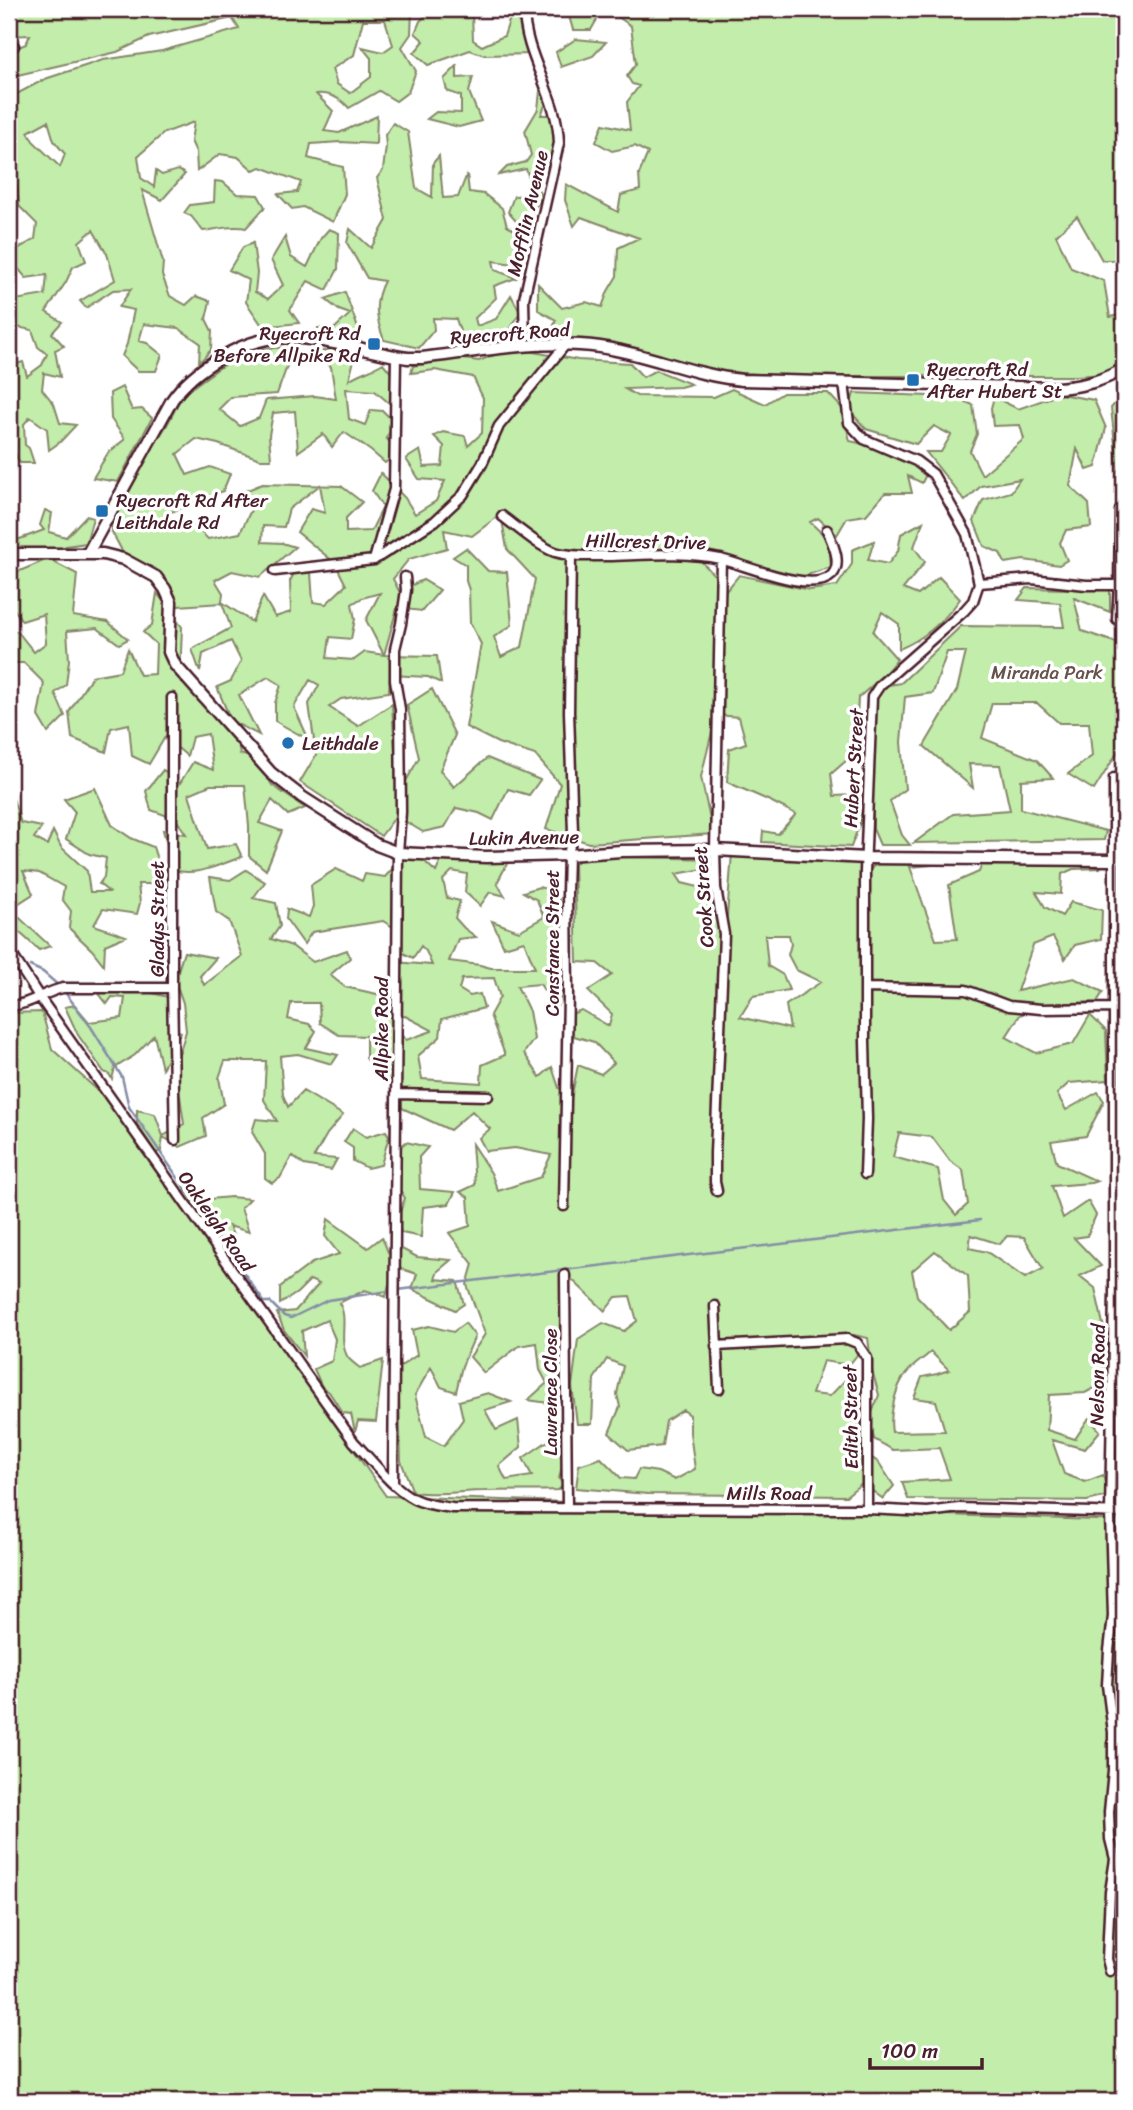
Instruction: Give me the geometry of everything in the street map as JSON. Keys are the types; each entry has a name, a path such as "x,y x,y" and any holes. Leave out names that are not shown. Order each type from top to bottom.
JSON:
{"street":[{"name":"Mofflin Avenue","path":"524,9 527,41 558,118 559,143 524,299 525,346"},
{"name":"Ryecroft Road","path":"88,553 181,387 216,360 259,341 301,338 396,356 422,358 566,344 603,348 689,371 742,380 1058,388 1084,386 1106,379 1124,369"},
{"path":"275,571 374,560 435,522 463,495 482,464 499,426 566,344"},
{"path":"374,560 394,489 396,356"},
{"path":"844,383 849,424 864,439 916,461 933,474 967,534 979,583 1032,579 1086,585 1119,585"},
{"path":"1116,619 1119,510"},
{"name":"Hillcrest Drive","path":"502,516 552,551 571,555 695,555 721,559 793,580 822,580 833,574 837,563 835,549 827,530"},
{"name":"Lukin Avenue","path":"9,554 88,553 114,556 156,577 171,602 169,652 175,665 271,773 302,797 377,845 398,853 486,857 715,850 866,858 1114,860"},
{"name":"Constance Street","path":"564,1206 568,855 573,831 569,712 571,555"},
{"name":"Cook Street","path":"717,1191 715,1153 724,934 716,888 715,850 721,559"},
{"name":"Allpike Road","path":"393,1483 398,853 401,812 400,709 395,680 395,649 406,590 405,577"},
{"name":"Hubert Street","path":"864,1174 867,1119 866,858 872,698 880,685 964,611 973,601 979,583"},
{"name":"Gladys Street","path":"172,698 175,1140"},
{"name":"Nelson Road","path":"1110,1971 1107,1959 1110,1892 1115,1859 1110,1839 1113,1732 1107,1685 1113,1616 1110,1513 1114,1292 1114,778"},
{"name":"Oakleigh Road","path":"9,950 40,998 354,1442 393,1483 414,1499"},
{"path":"9,1006 29,1003 52,990 63,988 172,988"},
{"path":"866,988 966,990 1009,1006 1041,1009 1115,1008"},
{"path":"1114,1064 1124,1064"},
{"path":"396,1094 488,1096"},
{"name":"Lawrence Close","path":"565,1276 567,1508"},
{"path":"1114,1292 1124,1292"},
{"path":"715,1306 719,1389"},
{"name":"Edith Street","path":"716,1346 847,1339 858,1343 867,1357 867,1510"},
{"name":"Mills Road","path":"414,1499 452,1508 928,1512 958,1508 1124,1513"}],"green space":[{"path":"9,9 412,9 411,34 402,47 416,71 408,92 396,101 379,91 349,108 334,97 316,94 333,111 324,131 339,133 377,116 376,144 311,144 308,158 343,167 345,194 333,222 303,207 292,209 278,194 297,192 301,182 261,167 253,170 238,157 220,154 197,171 196,152 191,141 194,122 164,133 138,156 141,178 154,187 156,171 162,175 178,170 185,174 162,200 142,190 163,262 162,275 170,296 186,305 196,296 210,301 206,319 212,331 211,350 199,363 200,343 178,328 144,324 139,341 147,343 162,355 156,371 138,371 122,356 134,310 119,307 131,289 113,290 86,308 80,301 115,280 107,254 93,230 79,242 86,261 73,267 46,312 62,322 52,333 64,346 55,350 60,377 44,373 42,389 54,404 60,423 76,425 49,450 47,429 30,417 24,424 25,445 29,448 34,463 20,463 11,446 9,404 14,399 9,391 9,366 23,362 27,376 42,365 47,354 38,347 32,330 17,327 9,331 9,301 45,295 47,275 26,278 17,267 17,256 9,263 9,254 35,239 37,224 19,206 17,185 14,193 9,192 9,98 45,79 103,60 162,51 239,29 232,18 149,37 117,52 9,77 9,51 26,44 30,35 9,36","holes":["363,20 385,20 393,45 383,52 362,47 371,58 371,77 350,93 337,84 332,69 354,55","48,121 54,141 65,154 60,167 33,141 28,132"]},
{"path":"433,9 464,9 472,14 473,40 482,46 504,36 511,15 524,26 531,54 484,55 470,50 428,65 414,53 424,41 415,33 420,21"},
{"path":"567,9 603,9 591,30 573,30"},
{"path":"607,9 1124,9 1124,260 1102,260 1077,216 1056,235 1071,268 1104,281 1110,317 1124,314 1124,359 1104,374 1077,376 787,376 714,371 642,353 550,335 556,320 538,310 538,284 562,308 586,302 602,307 617,276 618,248 639,238 581,217 574,226 565,200 566,184 618,212 621,195 640,190 639,174 648,153 635,146 612,151 596,142 603,124 630,130 627,102 639,86 632,84 627,76 636,64 631,26"},
{"path":"576,39 606,42 593,56 561,67 556,52"},
{"path":"457,66 457,78 473,77 469,92 481,121 459,127 427,119 436,112 461,113 461,96 447,91 444,79"},
{"path":"541,82 549,96 541,115 553,115 561,136 550,163 534,178 541,197 523,229 508,212 514,196 531,195 526,169 499,175 507,167 526,162 531,155 525,131 538,109"},
{"path":"393,123 408,132 416,188 432,197 433,163 439,156 443,198 458,197 467,174 469,192 484,194 502,208 507,226 528,237 513,264 493,261 495,270 516,278 494,286 496,298 475,318 477,326 496,319 511,295 520,312 503,343 459,339 461,334 456,319 433,318 434,330 419,348 384,340 377,310 378,296 384,281 367,278 347,243 350,229 371,248 387,220 377,178 383,170 385,135"},
{"path":"215,181 223,182 237,194 258,195 265,207 246,228 203,231 191,216 184,213 190,205 214,202"},
{"path":"329,229 339,233 338,269 327,290 308,281 290,310 299,323 263,327 246,302 249,280 229,270 243,247 253,243 257,273 255,292 268,299 283,285 271,260 285,237 291,257 307,267 321,238"},
{"path":"345,292 359,331 354,341 317,328 334,329 350,314 339,310 325,299"},
{"path":"294,347 277,394 231,397 219,409 240,426 259,418 266,400 315,396 336,399 331,367 318,352 333,349 354,360 349,380 383,363 392,374 396,409 375,391 346,389 349,419 365,425 371,410 383,411 395,423 386,438 399,452 385,463 344,432 332,447 323,434 298,452 295,411 273,413 269,435 271,459 260,459 196,439 177,454 187,475 210,467 230,474 223,491 164,515 167,529 195,526 208,539 240,533 252,508 245,491 262,484 319,485 289,509 284,527 263,526 262,542 295,547 260,577 232,571 215,580 223,593 222,602 252,622 263,596 275,617 291,612 290,581 299,564 311,573 313,602 326,604 346,585 335,563 297,532 311,509 325,513 320,485 341,486 362,502 346,518 346,532 371,531 383,507 372,491 381,473 405,498 415,514 436,501 445,481 419,479 406,459 420,450 424,467 442,466 444,446 434,436 443,432 465,436 468,446 482,433 483,398 473,377 435,370 411,373 413,366 454,358 479,361 511,348 578,360 630,363 643,377 656,370 691,384 680,387 625,389 637,396 714,397 732,389 765,404 783,393 828,393 842,408 850,441 885,449 928,470 922,483 908,476 912,493 885,493 866,515 847,518 837,535 818,518 810,522 829,540 831,567 801,577 748,565 712,552 701,561 718,579 718,601 739,575 810,590 837,586 852,564 852,550 874,541 868,560 888,564 898,551 901,534 923,522 914,547 925,562 903,589 918,595 939,577 960,599 933,628 899,649 899,624 882,612 873,632 897,659 883,676 858,698 855,753 831,774 834,796 854,795 862,817 851,847 762,842 763,831 778,834 796,814 727,782 729,749 746,743 739,717 716,715 701,777 713,834 589,843 546,829 560,784 535,755 498,743 466,727 481,644 470,623 466,565 453,557 466,548 488,571 507,572 512,625 494,637 501,657 522,647 535,579 507,549 501,514 472,536 444,530 447,548 409,559 393,579 399,591 423,580 440,590 422,611 397,608 384,655 437,656 441,683 428,677 390,675 389,692 341,699 329,707 358,726 392,704 395,750 406,781 419,758 407,705 432,689 455,735 440,770 454,787 487,758 540,780 529,795 508,789 493,820 479,813 456,808 445,827 423,832 396,816 381,836 300,782 316,755 309,704 319,685 310,680 294,707 309,740 275,721 275,703 281,685 268,677 239,695 259,735 231,721 217,687 231,681 241,661 231,641 203,654 200,672 192,649 231,628 222,603 178,606 157,574 143,564 123,556 112,532 113,497 125,488 167,425 183,394 251,349","holes":["380,593 366,620 384,655 365,652 354,660 327,658 330,637 351,639 355,619 352,604"]},
{"path":"122,387 132,410 142,409 152,418 118,482 93,478 108,453 125,439 111,419 110,393"},
{"path":"854,393 954,397 973,405 977,434 970,451 982,475 1024,439 1020,425 993,426 991,408 994,397 1018,409 1060,394 1094,400 1106,428 1096,467 1087,470 1077,449 1070,486 1089,504 1091,527 1066,530 1060,543 1067,560 1059,565 1024,560 1005,563 1000,553 984,546 974,521 983,500 1011,492 1020,479 981,486 965,501 926,452 941,452 951,435 934,426 916,444 866,429 849,410"},
{"name":"Miranda Park","path":"1124,393 1124,1064 1114,1064 1119,750 1094,790 1068,774 1092,756 1089,723 1059,723 1037,703 992,703 982,738 1037,760 1053,778 1021,780 1021,809 1106,831 1104,840 914,843 953,814 1010,810 1000,765 969,764 973,788 924,746 957,690 966,652 947,652 933,693 905,697 901,742 905,789 890,801 902,835 910,845 880,845 873,829 873,708 882,686 901,683 961,626 1064,627 1060,603 1018,600 1027,588 1110,590 1110,612 1074,598 1082,631 1120,644 1123,491 1120,489 1111,408"},
{"path":"45,510 52,513 49,532 66,537 86,516 93,518 86,543 58,550 9,551 9,543 44,530 40,525"},
{"path":"48,559 77,574 73,616 108,622 128,639 119,644 97,628 67,631 69,660 66,685 55,693 65,716 48,733 38,716 44,683 24,663 9,663 9,629 18,632 34,652 46,643 44,614 22,621 14,609 15,573"},
{"path":"157,593 182,627 180,678 238,742 240,754 256,759 272,785 305,808 288,815 272,800 259,823 282,831 266,870 249,856 245,785 210,785 189,794 207,849 236,844 242,857 200,871 174,870 163,830 186,834 176,819 151,810 146,791 163,770 180,783 193,762 213,770 208,734 192,737 187,756 165,737 149,764 132,756 129,724 111,728 106,752 72,738 69,712 92,676 120,671 128,649 140,675 155,674 156,644 143,632 152,625"},
{"path":"95,788 112,825 131,838 153,847 165,884 138,884 140,903 137,914 103,909 94,925 126,936 105,945 104,965 69,928 71,911 62,899 64,887 39,873 23,871 33,894 10,909 50,946 39,950 9,923 9,800 13,799 21,823 42,827 34,838 47,845 53,831 61,847 87,871 90,892 109,892 99,884 104,877 106,858 89,854 66,839 75,812 64,799"},
{"path":"732,853 858,858 864,874 884,858 956,863 910,867 936,940 957,939 949,885 979,872 984,858 1075,861 1101,868 1073,869 1062,874 1061,894 1036,892 1045,907 1062,916 1071,902 1102,910 1101,939 1075,945 1065,959 1053,937 1033,945 1017,991 1074,978 1103,992 1097,1002 1044,1004 1020,1015 1006,1037 1036,1053 1073,1044 1090,1015 1106,1031 1108,1080 1069,1083 1057,1094 1066,1110 1098,1092 1104,1101 1086,1136 1051,1141 1057,1163 1097,1181 1052,1186 1063,1218 1088,1201 1096,1215 1087,1236 1074,1238 1101,1266 1080,1276 1095,1288 1107,1342 1102,1384 1085,1393 1049,1395 1047,1430 1075,1439 1089,1418 1100,1431 1085,1449 1052,1440 1064,1474 1085,1482 1103,1475 1108,1496 1087,1501 908,1499 902,1482 950,1479 939,1448 893,1450 874,1439 870,1418 879,1395 872,1370 868,1338 854,1335 857,1355 849,1365 823,1361 812,1394 830,1396 848,1377 854,1386 859,1448 879,1463 894,1486 883,1499 862,1483 846,1496 648,1494 576,1488 579,1465 601,1458 621,1478 634,1479 639,1469 658,1472 675,1480 695,1469 690,1415 683,1410 666,1421 662,1446 628,1450 609,1433 620,1407 617,1394 623,1366 607,1359 594,1379 592,1424 577,1424 572,1386 578,1339 603,1323 624,1331 637,1321 630,1296 616,1297 605,1311 563,1271 566,1366 555,1404 528,1400 547,1383 540,1370 537,1343 519,1346 484,1373 470,1357 485,1334 467,1285 473,1264 449,1233 470,1226 468,1197 460,1192 475,1185 472,1144 491,1173 498,1191 541,1177 551,1155 515,1148 486,1151 479,1138 490,1129 472,1111 450,1130 402,1108 400,1078 383,1082 366,1058 366,1036 339,1035 320,1023 319,1003 291,1003 288,1019 309,1024 316,1031 306,1048 338,1055 332,1064 298,1054 280,1056 283,1095 288,1107 303,1091 343,1115 327,1134 314,1157 337,1159 331,1170 304,1165 292,1156 280,1178 272,1183 265,1178 265,1154 252,1132 256,1119 277,1121 264,1100 266,1061 225,1061 219,1078 224,1104 203,1118 206,1136 180,1147 163,1137 161,1151 156,1153 137,1124 137,1110 155,1114 163,1136 184,1124 180,1096 172,1079 186,1031 183,1003 175,980 184,952 216,958 200,976 204,985 242,956 229,921 216,912 210,877 230,880 246,870 265,882 253,898 276,903 280,926 271,939 292,946 313,962 347,950 350,958 330,975 345,987 391,997 395,962 432,965 426,951 421,946 413,958 393,948 399,931 383,921 312,932 304,944 286,919 287,909 309,917 313,906 311,885 336,869 362,881 365,874 385,877 401,859 423,860 436,872 442,859 491,862 500,860 507,864 497,883 505,896 490,892 480,906 465,892 467,874 452,871 443,880 447,898 460,901 455,918 476,937 458,939 449,961 491,968 535,968 524,941 504,947 492,921 519,931 544,917 537,900 523,892 539,887 557,892 566,931 567,978 556,1009 540,984 517,986 529,1011 534,1039 524,1053 540,1077 552,1067 559,1088 571,1099 578,1065 601,1074 614,1063 594,1042 567,1034 562,1018 581,1010 609,1026 612,1014 588,991 612,975 597,963 577,962 574,864 585,856 717,859 709,868 676,874 682,883 707,889 726,929","holes":["765,935 789,935 791,944 788,955 796,970 821,982 786,1005 790,1029 740,1017 753,996 789,990 783,975 768,966","494,978 500,997 490,1015 505,1055 482,1065 481,1083 422,1079 418,1056 440,1037 442,1019 484,1008 480,994 470,996 459,989 462,979","405,1016 432,1030 406,1040 390,1017","899,1133 932,1137 950,1161 963,1170 968,1204 956,1215 944,1200 938,1169 893,1157","971,1235 1000,1244 1007,1236 1024,1237 1043,1269 1025,1278 987,1252 969,1248","935,1251 968,1276 970,1312 949,1330 917,1296 912,1271","931,1352 949,1370 922,1377 914,1398 936,1401 945,1431 892,1432 892,1410 896,1394 908,1371"]},
{"path":"135,989 168,997 170,1028 181,1032 162,1069 154,1035 135,1055 115,1068 112,1079 78,1035 65,1007 75,1005 89,1022 122,1018 125,998 112,997 107,1004 97,991"},
{"path":"42,1012 52,1049 106,1098 386,1496 1124,1521 1124,2101 9,2101 9,1013"},
{"path":"353,1128 366,1137 386,1131 389,1136 381,1165 367,1168 353,1161 353,1148 344,1142"},
{"path":"406,1142 428,1147 419,1157 420,1189 455,1192 449,1204 423,1207 421,1237 402,1233 396,1223 405,1198 397,1185 392,1154"},
{"path":"178,1186 198,1200 231,1197 250,1199 241,1208 249,1232 229,1226 238,1247 219,1253"},
{"path":"328,1219 368,1248 382,1237 388,1252 402,1249 417,1257 451,1260 438,1271 435,1279 457,1281 464,1304 455,1310 412,1289 417,1274 393,1266 386,1297 365,1290 339,1303 343,1315 343,1343 348,1358 360,1368 383,1360 376,1422 358,1421 355,1432 351,1414 343,1413 329,1392 322,1387 314,1369 332,1361 335,1339 327,1320 302,1331 304,1356 284,1330 277,1313 295,1311 319,1284 310,1280 280,1304 280,1287 312,1263 339,1254 325,1236"},
{"path":"465,1323 475,1336 462,1366 456,1392 441,1387 431,1367 415,1395 426,1437 444,1446 463,1419 459,1401 488,1393 511,1402 485,1410 496,1430 518,1420 521,1447 499,1466 506,1480 532,1476 523,1458 561,1432 566,1448 559,1479 564,1485 558,1490 413,1492 401,1461 398,1368 417,1355 412,1330 429,1326 453,1332"}],"waterway":[{"path":"30,966 43,972 59,986"},
{"path":"64,991 91,1027 122,1077 129,1107 264,1302 270,1302 284,1316 291,1318 328,1300 389,1291 980,1220"}],"place":[{"name":"Ryecroft Rd Before Allpike Rd","path":"374,344"},
{"name":"Ryecroft Rd After Hubert St","path":"913,380"},
{"name":"Ryecroft Rd After Leithdale Rd","path":"102,511"},
{"name":"Leithdale","path":"288,743"}]}
